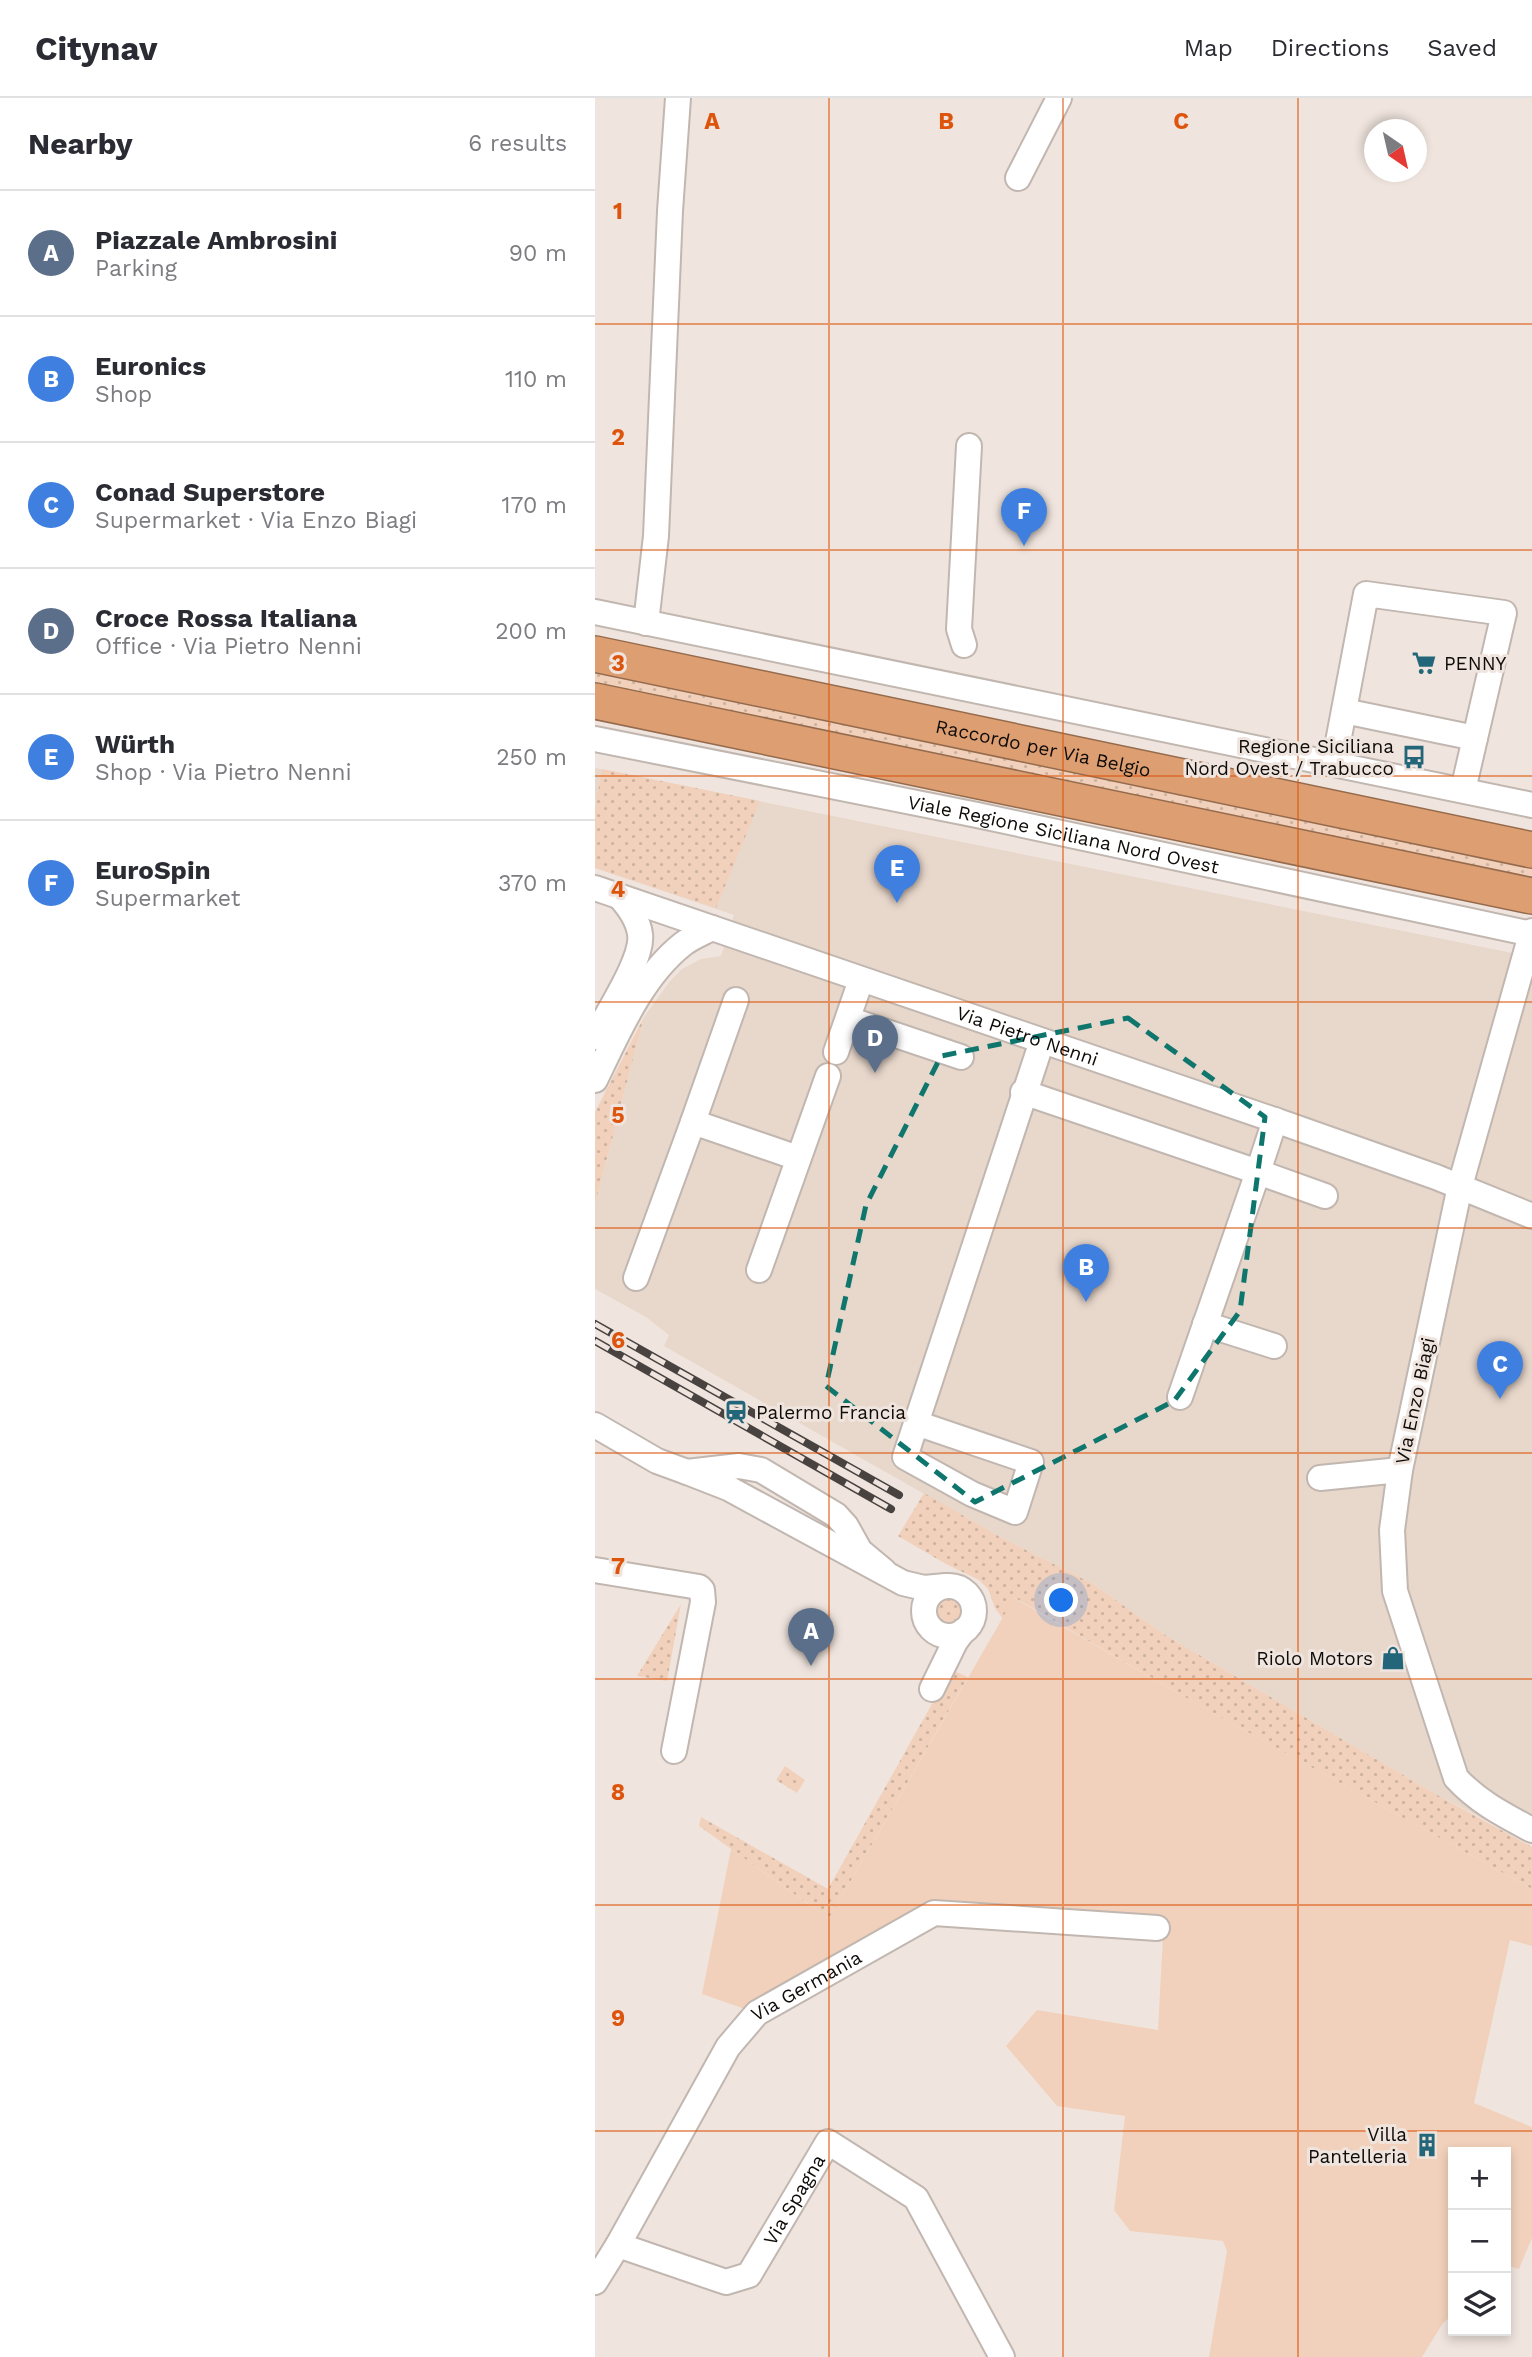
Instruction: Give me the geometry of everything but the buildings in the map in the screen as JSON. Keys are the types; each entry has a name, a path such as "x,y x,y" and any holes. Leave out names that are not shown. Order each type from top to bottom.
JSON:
{"highway":[{"name":"Raccordo per Via Belgio","path":"595,654 1532,850"},
{"path":"595,701 1532,896"}],"street":[{"path":"646,623 656,536 670,211 678,98"},
{"path":"1018,178 1059,98"},
{"path":"964,645 959,629 968,446"},
{"path":"1334,763 1366,594 1504,613 1463,790"},
{"path":"595,612 1532,805"},
{"path":"1344,711 1475,738"},
{"name":"Viale Regione Siciliana Nord Ovest","path":"595,739 1005,820 1532,933"},
{"name":"Via Pietro Nenni","path":"595,888 1275,1120 1460,1186 1532,1216"},
{"path":"619,896 630,908 641,935 639,953"},
{"path":"595,1037 603,1004 651,931 669,913 675,926 675,935 663,964"},
{"path":"595,1080 630,1012 663,964 686,942 712,928"},
{"name":"Via Enzo Biagi","path":"1532,933 1460,1186 1400,1470 1392,1530 1395,1591 1450,1766 1456,1778 1471,1794 1532,1830"},
{"path":"836,1052 861,980"},
{"path":"636,1278 736,1000"},
{"path":"848,1018 961,1057"},
{"path":"916,1423 1031,1462 1015,1512 972,1494 905,1457 1023,1092 1042,1041"},
{"path":"758,1270 828,1076"},
{"path":"1023,1092 1325,1196"},
{"path":"1180,1397 1213,1326 1266,1175 1275,1120"},
{"path":"693,1122 798,1158"},
{"path":"1213,1326 1274,1346"},
{"path":"595,1425 664,1464 687,1472 739,1466 761,1470 837,1515 860,1551 914,1592 930,1628 952,1633"},
{"path":"1320,1478 1400,1470"},
{"path":"595,1570 699,1587 703,1594 674,1751"},
{"path":"894,1577 924,1588 946,1586 962,1590 972,1603 972,1618 952,1633 937,1678"},
{"path":"924,1615 927,1600 932,1593 946,1586"},
{"name":"Via Germania","path":"595,2282 727,2047 757,2013 934,1913 1157,1928"},
{"name":"Via Spagna","path":"618,2245 726,2282 749,2275 828,2142 916,2198 1002,2357"}],"highlighted area":[{"path":"1128,1018 1265,1117 1240,1311 1174,1401 975,1502 826,1386 866,1205 941,1056"}],"shaded area":[{"path":"595,667 1532,862 1532,884 595,684"},
{"path":"595,768 1532,957 1532,1844 1439,1796 1165,1635 1093,1584 1000,1537 664,1346 669,1335 646,1317 595,1289 595,1204 644,1017 682,969 701,959 721,956 734,915 595,868"},
{"path":"602,769 760,801 716,908 595,868 595,809"},
{"path":"644,1017 595,1204 595,1112"},
{"path":"924,1493 1000,1537 1093,1584 1165,1635 1439,1796 1532,1847 1532,1889 1195,1703 1015,1598 1003,1619 995,1608 988,1589 979,1580 898,1536"},
{"path":"949,1596 955,1597 963,1605 963,1617 955,1625 949,1626 943,1625 935,1617 934,1611 935,1605 943,1597"},
{"path":"1014,1598 1195,1703 1532,1889 1532,1946 1510,1940 1474,2103 1532,2127 1532,2238 1519,2269 1511,2267 1511,2147 1448,2147 1448,2319 1422,2357 1209,2357 1227,2251 1223,2241 1130,2231 1114,2210 1125,2116 1057,2106 1006,2046 1037,2010 1158,2030 1164,1916 943,1900 745,2009 702,1994 731,1849 829,1919"},
{"path":"681,1604 667,1681 637,1676"},
{"path":"951,1670 968,1677 829,1919 699,1826 701,1817 828,1889"},
{"path":"785,1766 805,1780 797,1793 776,1780"}],"railway":[{"path":"595,1324 899,1495"},
{"path":"595,1341 891,1509"}],"place":[{"name":"EuroSpin","path":"1024,546"},
{"name":"PENNY","path":"1424,663"},
{"name":"Regione Siciliana Nord Ovest / Trabucco","path":"1414,757"},
{"name":"Würth","path":"897,903"},
{"name":"Croce Rossa Italiana","path":"875,1073"},
{"name":"Euronics","path":"1086,1302"},
{"name":"Conad Superstore","path":"1500,1399"},
{"name":"Palermo Francia","path":"736,1412"},
{"name":"Riolo Motors","path":"1393,1658"},
{"name":"Piazzale Ambrosini","path":"811,1666"},
{"name":"Villa Pantelleria","path":"1427,2145"}]}
